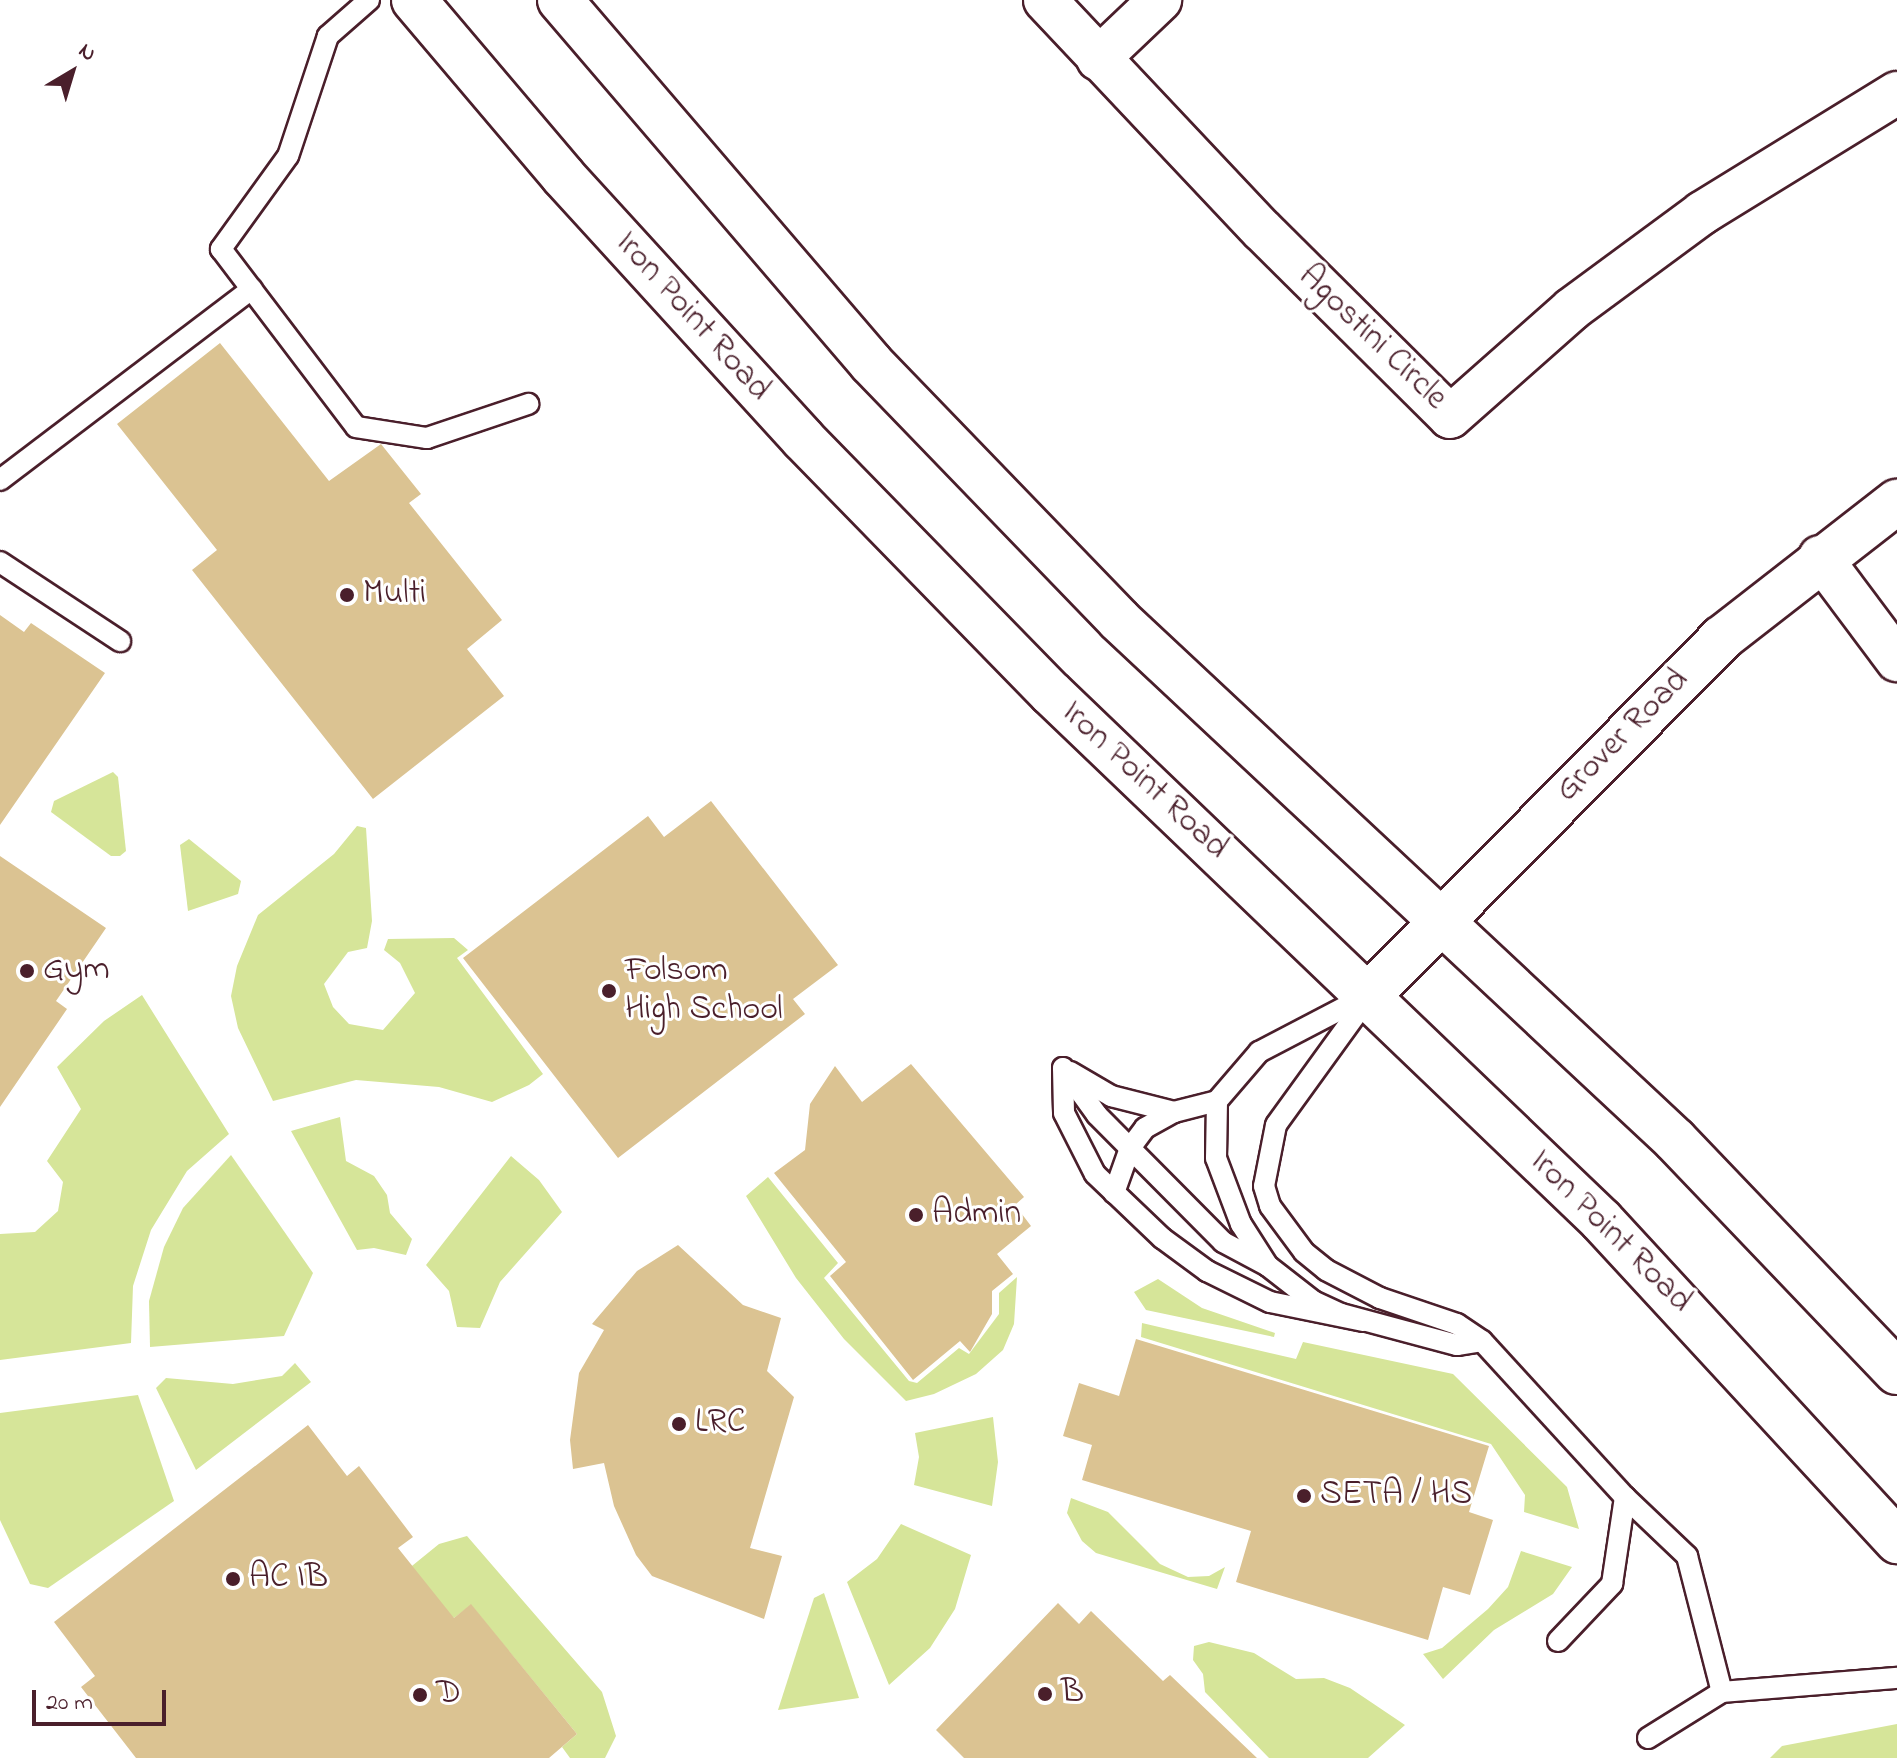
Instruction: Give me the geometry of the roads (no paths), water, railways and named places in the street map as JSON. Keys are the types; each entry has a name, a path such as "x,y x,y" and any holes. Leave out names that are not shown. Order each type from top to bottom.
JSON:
{"main road":[{"name":"Iron Point Road","path":"414,0 563,176 803,439 1051,693 1370,994 1612,1231 1897,1541"},
{"path":"560,0 871,363 1119,620 1675,1140 1897,1372"},
{"name":"Grover Road","path":"1370,994 1438,920 1722,638 1820,557 1897,502"}],"street":[{"name":"Agostini Circle","path":"1045,0 1098,59 1450,417 1572,309 1702,213 1897,93"},
{"path":"1098,59 1160,0"},
{"path":"1820,557 1897,660"}],"lane":[{"path":"369,0 328,36 288,156 221,249 356,427 427,438 528,404"},
{"path":"0,480 252,289"},
{"path":"0,562 120,641"},
{"path":"1114,1193 1130,1148 1145,1128 1174,1112 1217,1101 1259,1052 1370,994"},
{"path":"1370,994 1276,1125 1264,1186 1283,1227 1326,1270 1380,1298 1457,1324 1482,1341 1625,1497 1687,1556 1722,1692"},
{"path":"1063,1068 1064,1113 1095,1174 1207,1271 1270,1302 1457,1345 1482,1341"},
{"path":"1063,1068 1111,1096 1174,1112"},
{"path":"1063,1068 1097,1115 1223,1242 1268,1266 1313,1301 1363,1321"},
{"path":"1217,1101 1216,1158 1241,1224 1268,1266"},
{"path":"1558,1641 1612,1584 1625,1497"},
{"path":"1648,1738 1722,1692 1897,1678"}],"place":[{"name":"Multi","path":"347,595"},
{"name":"Gym","path":"27,971"},
{"name":"Folsom High School","path":"609,991"},
{"name":"Admin","path":"916,1215"},
{"name":"LRC","path":"679,1424"},
{"name":"SETA / HS","path":"1304,1496"},
{"name":"AC IB","path":"233,1579"},
{"name":"B","path":"1045,1694"},
{"name":"D","path":"420,1695"}]}
